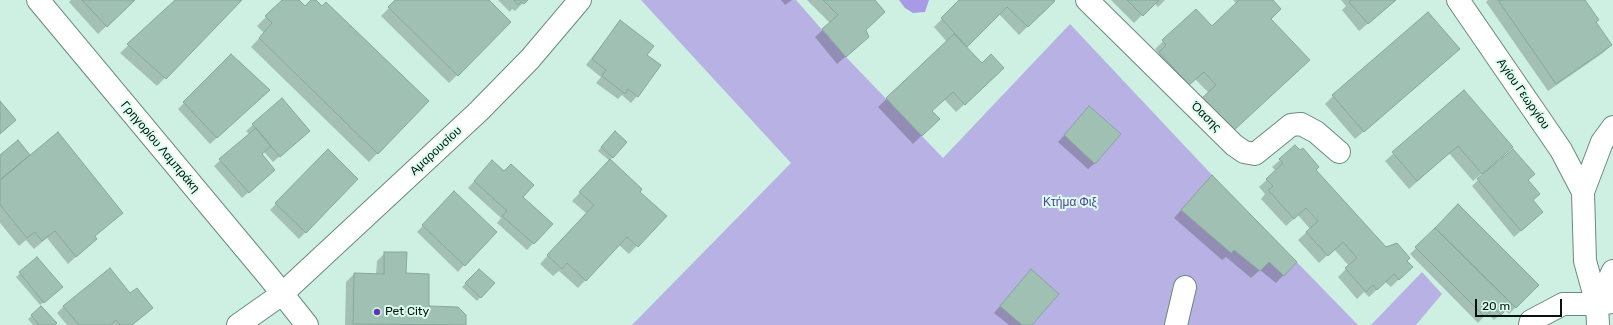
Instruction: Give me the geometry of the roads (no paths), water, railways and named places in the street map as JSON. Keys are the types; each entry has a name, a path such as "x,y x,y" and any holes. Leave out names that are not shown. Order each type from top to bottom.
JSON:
{"main road":[{"name":"Γρηγορίου Λαμπράκη","path":"38,0 307,325"},
{"name":"Αμαρουσίου","path":"238,325 282,294 479,111 530,59 580,0"},
{"name":"Όασης","path":"1087,0 1234,145 1244,152 1255,154 1291,125 1301,124 1316,132 1339,152"},
{"name":"Αγίου Γεωργίου","path":"1458,0 1561,150 1583,192"},
{"path":"1603,311 1585,261 1583,192 1602,142 1613,127"},
{"path":"1603,311 1613,271"},
{"path":"1176,325 1185,287"},
{"path":"1530,325 1531,321 1563,304 1603,311"}],"place":[{"name":"Pet City","path":"377,312"}],"park label":[{"name":"Κτήμα Φιξ","path":"1070,203"}]}
